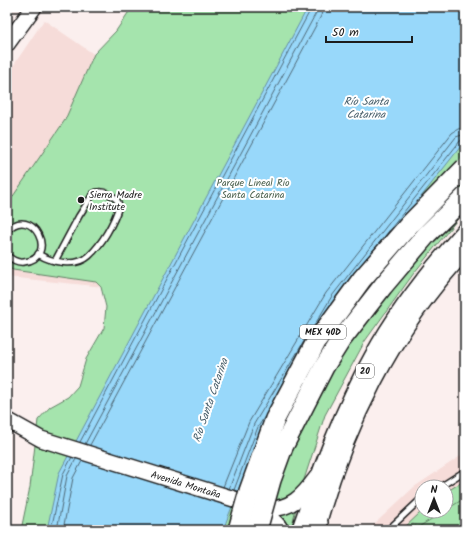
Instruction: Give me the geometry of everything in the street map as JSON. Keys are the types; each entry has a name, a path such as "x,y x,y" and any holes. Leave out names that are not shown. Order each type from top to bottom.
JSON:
{"highway":[{"name":"MEX 40D","path":"238,530 249,490 275,419 316,342 362,279 409,225 465,168"},
{"name":"MEX 40D","path":"262,518 271,480 283,448 324,367 341,340 383,286 427,234 465,197"}],"main road":[{"name":"20","path":"300,530 320,473 348,403 374,354 411,296 436,264 465,231"},
{"name":"20","path":"316,528 339,456 379,371 423,300 447,270 465,251"}],"street":[{"path":"7,44 34,7"},
{"path":"7,420 39,442"},
{"name":"Avenida Montaña","path":"7,429 39,442 277,523 281,530"},
{"name":"Avenida Montaña","path":"262,518 301,498 320,473"}],"lane":[{"path":"38,254 55,261 71,262 88,257 106,234 117,213 119,206 116,199 99,191 93,194 79,216 55,261"},
{"path":"7,230 20,223 31,225 39,233 42,244 38,254 29,261 18,262 7,255"},
{"path":"452,479 465,471"},
{"path":"388,530 414,506"}],"shaded area":[{"path":"44,20 95,55 104,287 7,277 7,75"},
{"path":"465,453 465,530 368,530 414,487 414,519 454,519 454,479 426,479"}],"green space":[{"name":"Parque Lineal Río Santa Catarina","path":"132,7 465,7 465,210 414,273 365,341 325,415 299,495 291,530 21,530 30,487 38,420 50,407 68,397 78,386 86,359 104,328 106,307 101,287 96,282 13,270 7,267 7,205 65,120 94,54 116,31"},
{"path":"465,480 465,530 402,530 414,519 454,519 454,487"},
{"path":"465,498 465,530 419,530 417,528 431,519 454,519 454,505"}],"water":[{"name":"Río Santa Catarina","path":"308,7 465,7 465,141 339,301 262,429 223,530 47,530 59,473"}],"place":[{"name":"Sierra Madre Institute","path":"81,200"}]}
